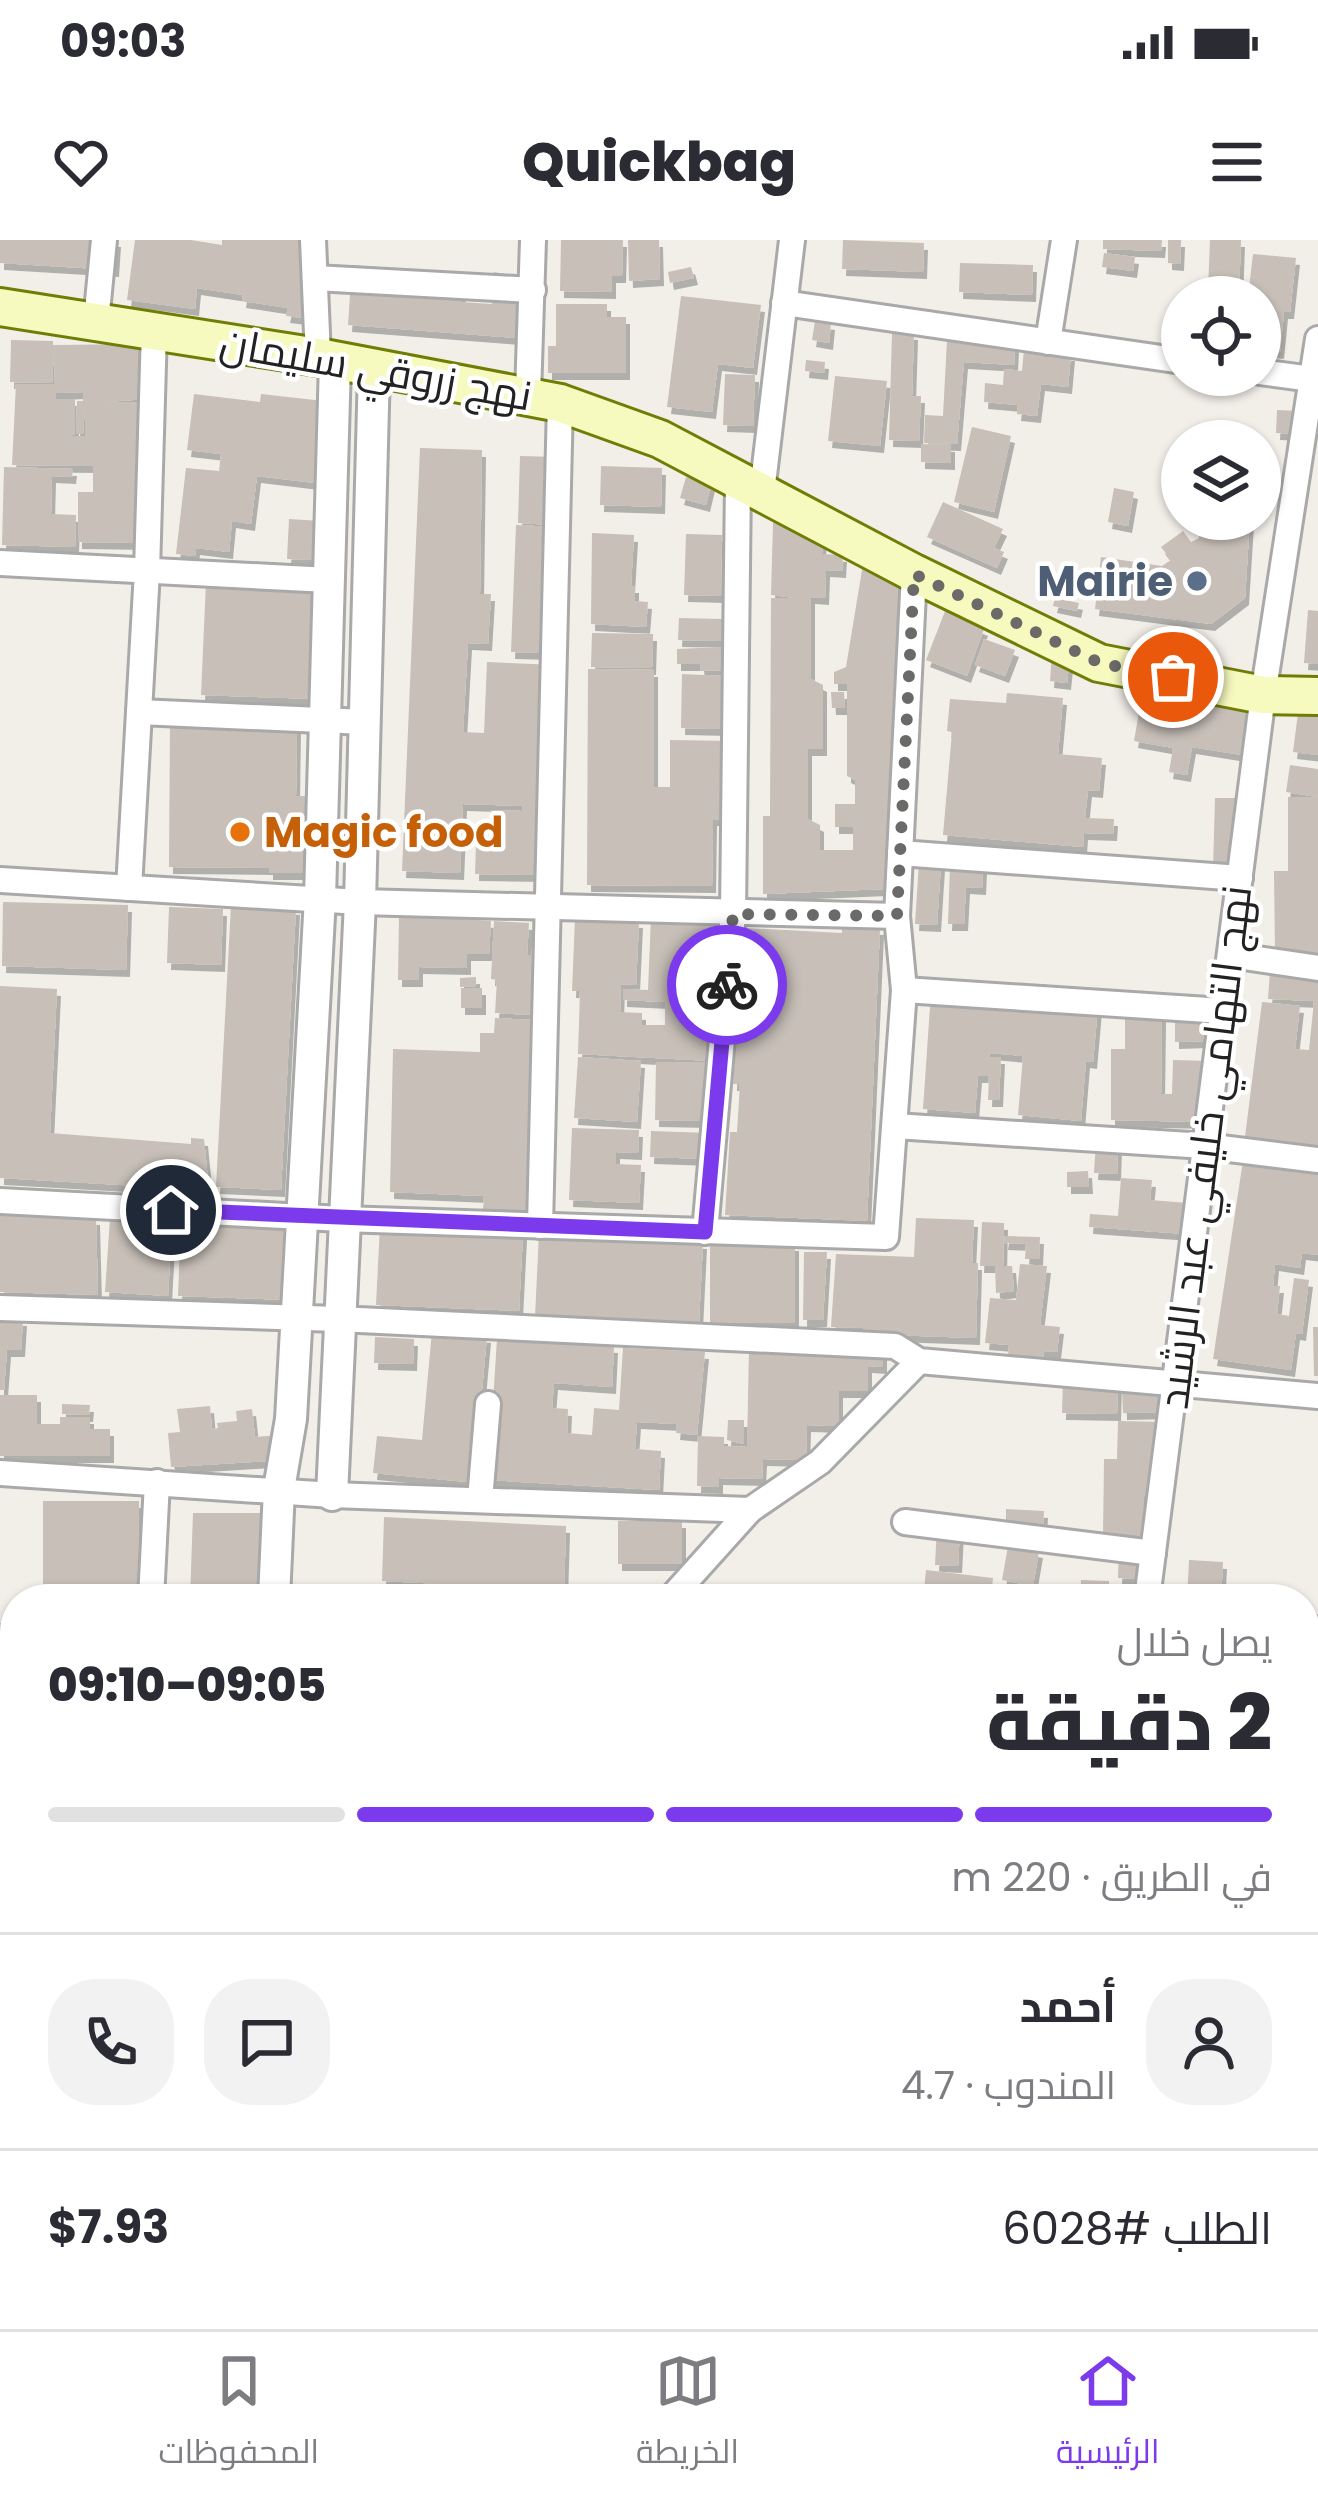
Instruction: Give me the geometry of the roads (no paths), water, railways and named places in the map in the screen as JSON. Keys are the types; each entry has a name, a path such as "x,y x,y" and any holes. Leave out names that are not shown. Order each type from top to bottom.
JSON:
{"main road":[{"name":"نهج زروقي سليمان","path":"0,308 154,330 544,399 660,439 914,574 1100,663 1263,695 1318,696"}],"street":[{"path":"97,322 104,240"},
{"path":"275,1584 279,1489 292,1419 320,898 329,580 327,360 313,240"},
{"path":"533,240 544,399 550,909 539,1226"},
{"path":"705,1232 733,914 750,486 792,240"},
{"path":"1048,342 1064,240"},
{"path":"315,278 533,290"},
{"path":"784,302 1161,358"},
{"path":"129,888 147,571 154,330"},
{"name":"نهج التهامي خليفي عبد الرشيد","path":"1149,1584 1263,695 1318,339"},
{"path":"332,1495 360,902 374,369"},
{"path":"1281,375 1312,379"},
{"path":"0,563 329,580"},
{"path":"0,1202 886,1237 904,990 897,916 914,574"},
{"path":"139,712 364,722"},
{"path":"900,853 1240,878"},
{"path":"0,880 360,902 897,916"},
{"path":"1230,955 1318,968"},
{"path":"904,990 1222,1011"},
{"path":"895,1126 1205,1146 1318,1160"},
{"path":"0,1308 895,1346 919,1361 1318,1396"},
{"path":"683,1584 750,1510 820,1462 919,1361"},
{"path":"480,1500 488,1404"},
{"path":"0,1473 332,1495 750,1510"},
{"path":"152,1584 157,1482"},
{"path":"905,1522 1153,1552"}],"place":[{"name":"Mairie","path":"1197,581"},
{"name":"Magic food","path":"240,832"}]}
